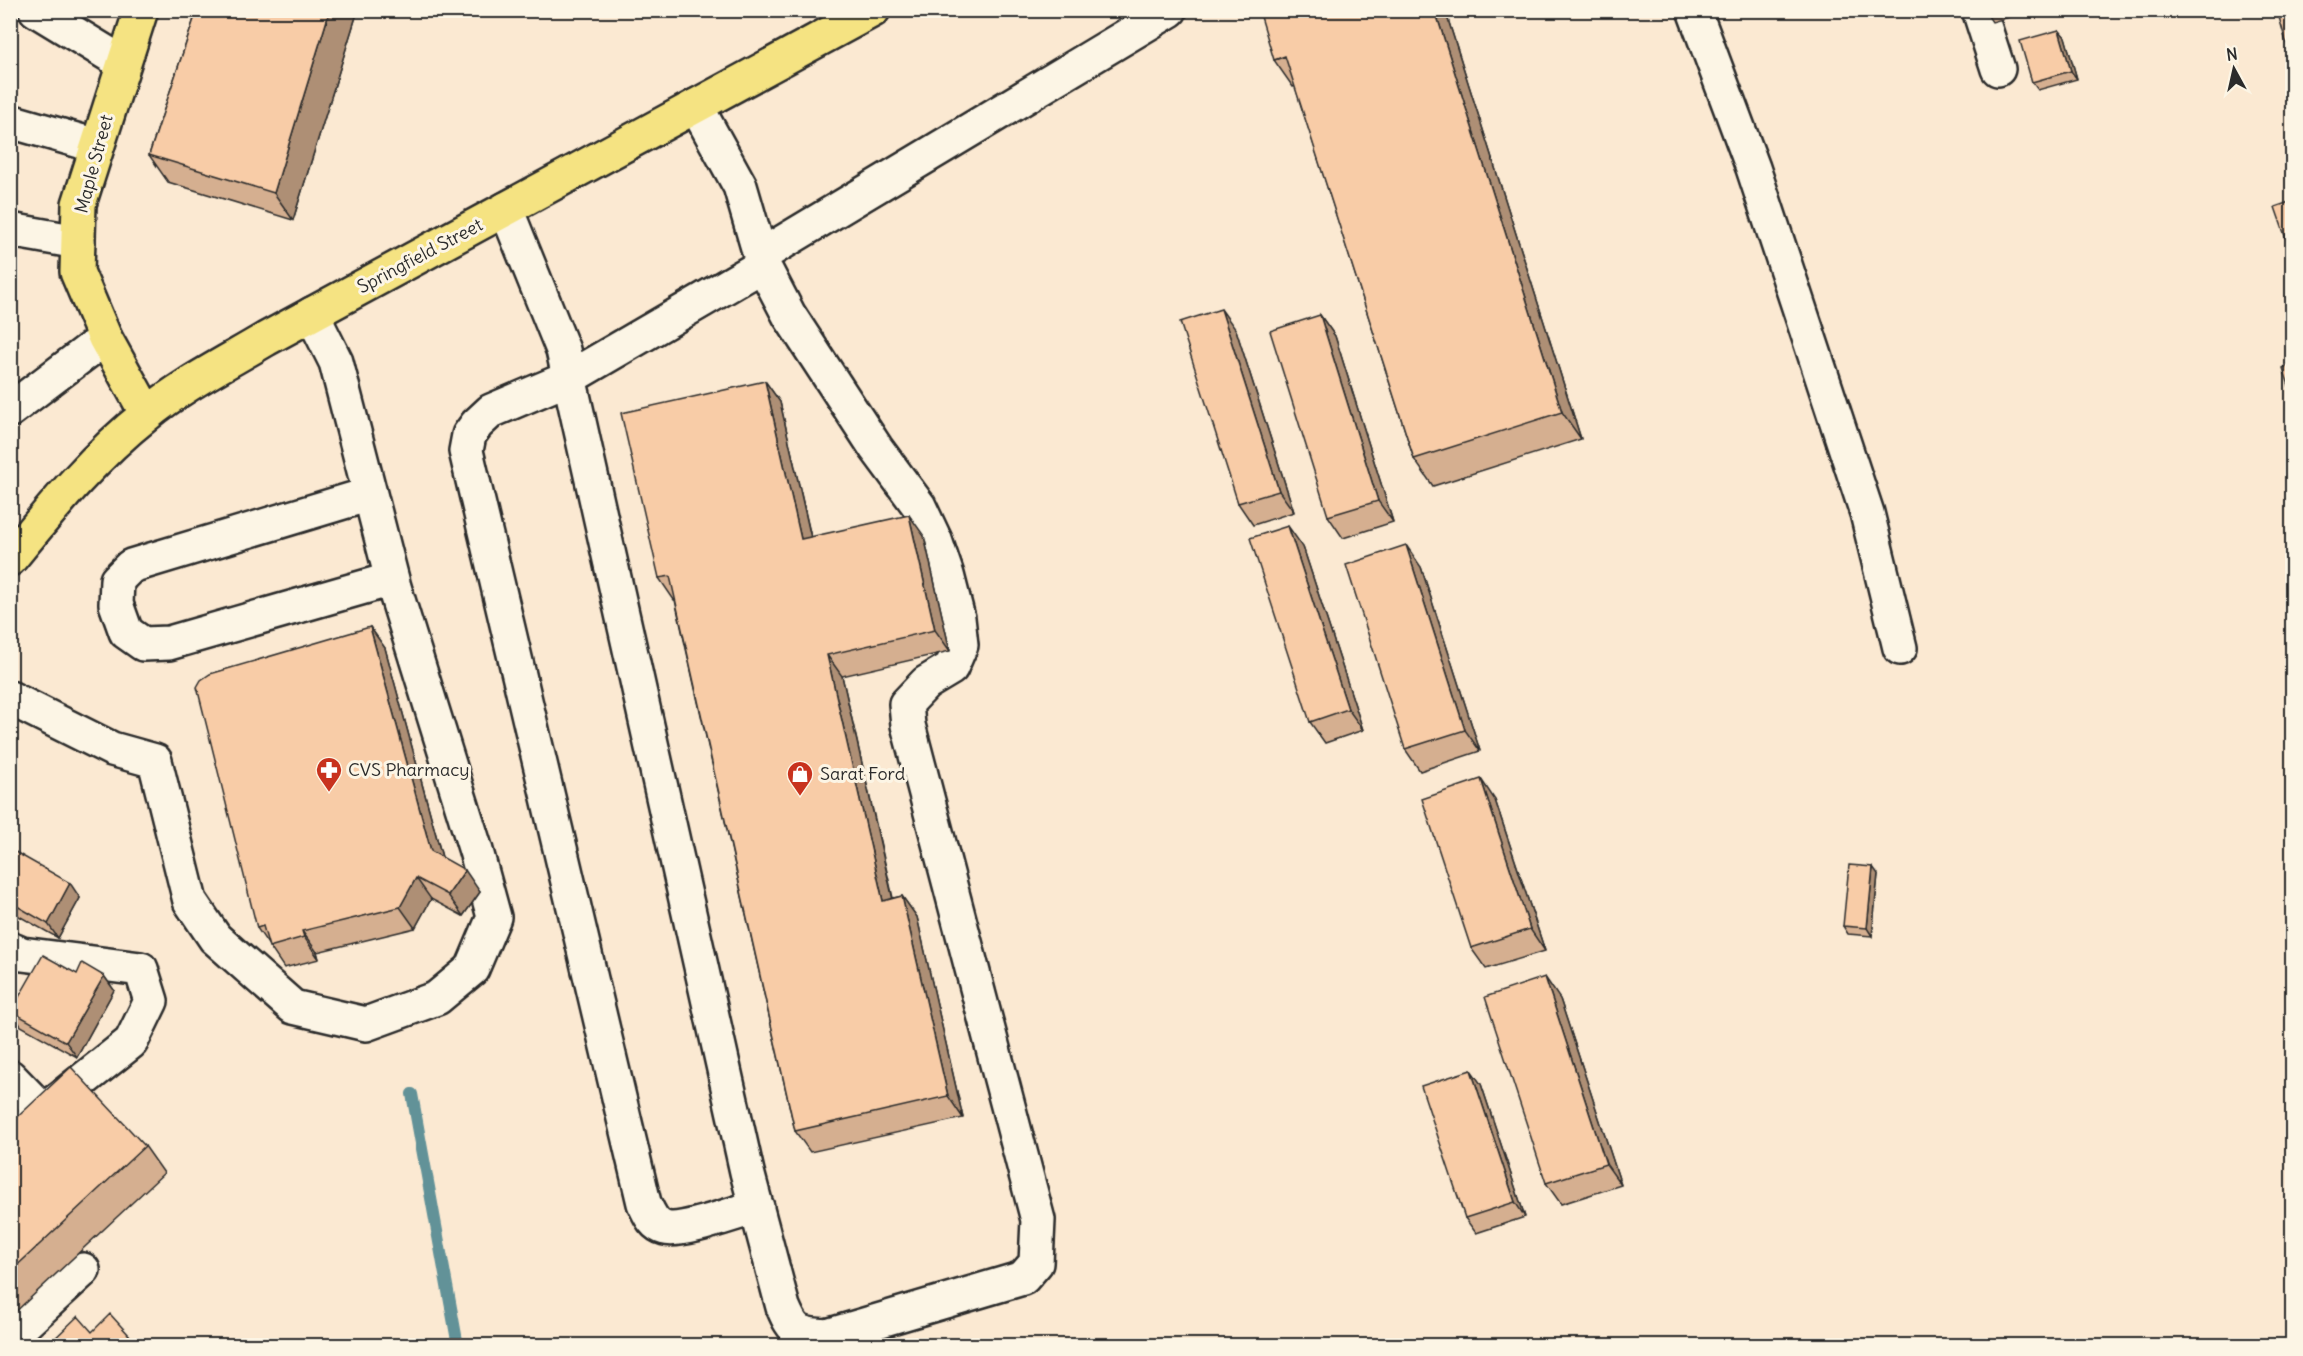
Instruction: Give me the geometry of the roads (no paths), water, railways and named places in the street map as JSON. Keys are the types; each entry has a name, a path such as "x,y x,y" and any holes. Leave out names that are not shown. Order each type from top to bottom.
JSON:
{"main road":[{"name":"Maple Street","path":"141,10 79,204 77,272 105,338 147,414"},
{"name":"Springfield Street","path":"10,559 105,451 147,414 192,383 312,314 873,10"}],"street":[{"path":"36,10 123,63"},
{"path":"756,1206 680,1228 664,1228 652,1219 644,1203 469,467 466,451 469,435 491,411 569,378 1170,10"},
{"path":"1694,10 1753,168 1867,513 1900,648"},
{"path":"1979,10 1998,69"},
{"path":"506,209 563,350 756,1206 783,1307 792,1327 807,1334 827,1336 1023,1278 1036,1263 1038,1220 908,725 906,704 926,683 951,668 962,645 947,574 935,540 919,506 876,448 795,324 762,261 740,186 696,106"},
{"path":"10,121 97,146"},
{"path":"10,230 78,242"},
{"path":"10,699 112,749 155,761 190,901 215,938 293,1007 366,1024 437,998 472,969 494,917 393,583 336,362 312,314"},
{"path":"10,410 105,338"},
{"path":"370,494 131,566 117,580 116,604 126,632 143,644 169,643 393,583"},
{"path":"10,949 22,954 141,969 151,1001 131,1042 10,1138"},
{"path":"10,1077 43,1111"},
{"path":"10,1337 83,1270"}],"waterway":[{"path":"412,1094 458,1346"}],"place":[{"name":"CVS Pharmacy","path":"329,793"},
{"name":"Sarat Ford","path":"800,797"}]}
